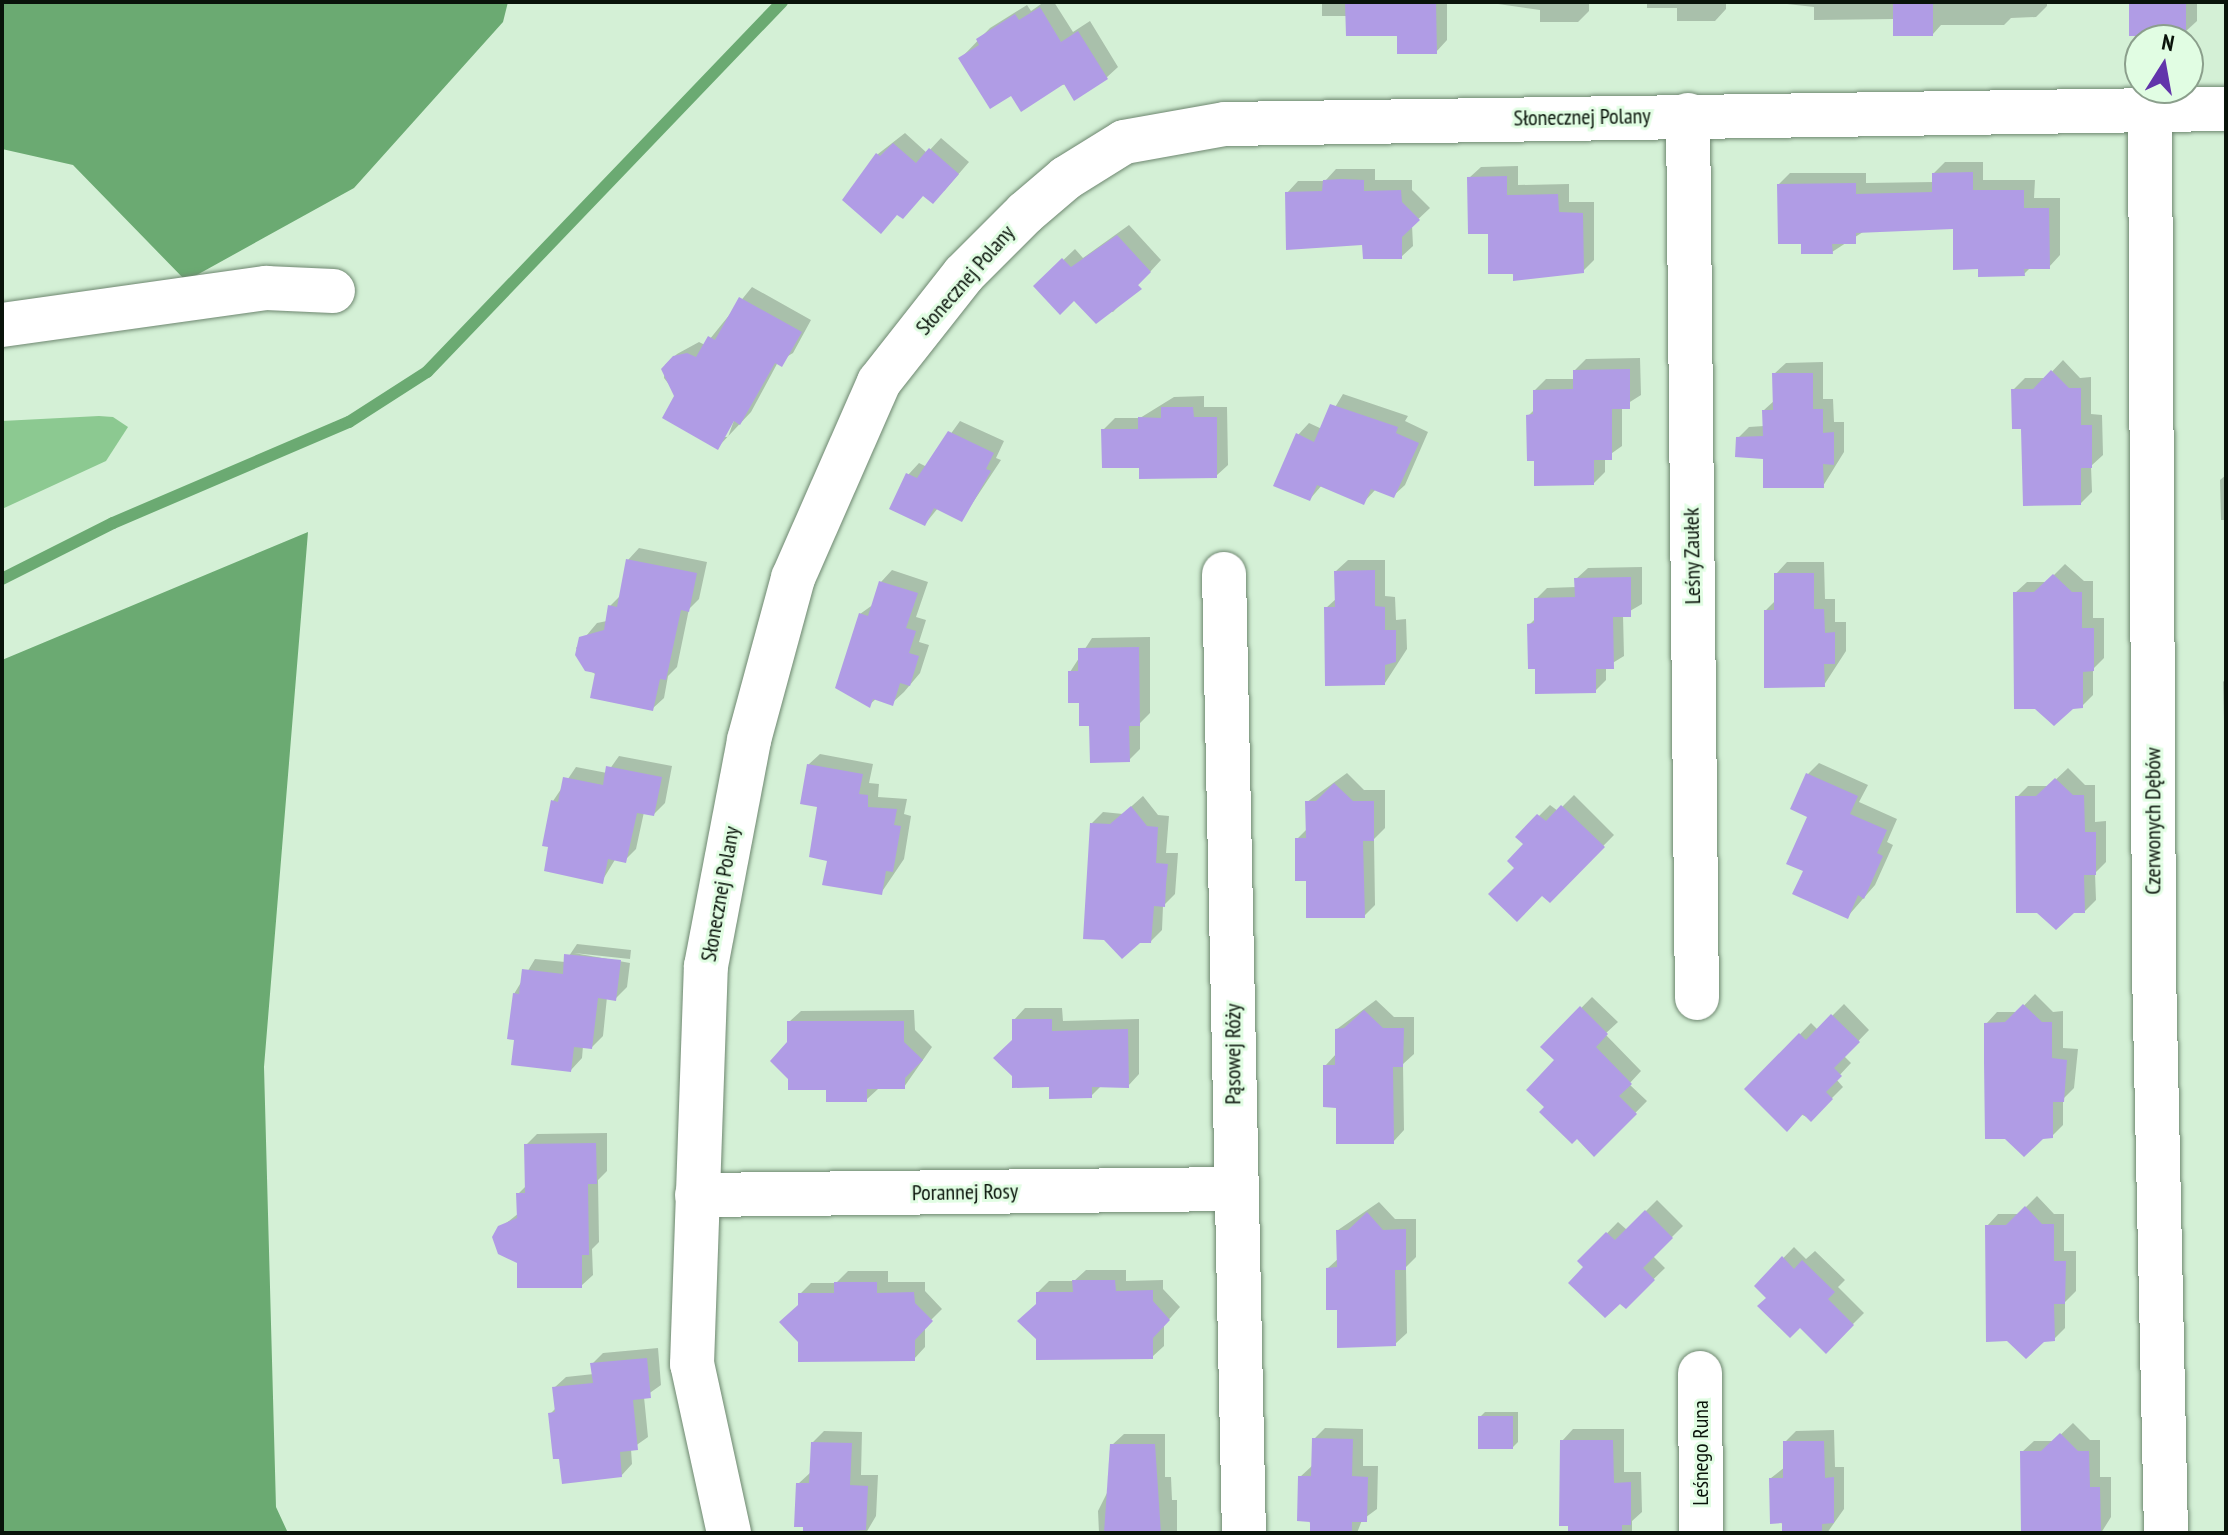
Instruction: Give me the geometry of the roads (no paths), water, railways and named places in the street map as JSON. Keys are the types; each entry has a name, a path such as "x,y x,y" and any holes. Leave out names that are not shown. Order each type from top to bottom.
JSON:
{"street":[{"name":"Czerwonych Dębów","path":"2150,109 2154,954 2166,1533"},
{"name":"Słonecznej Polany","path":"729,1533 692,1364 706,966 749,740 793,578 879,382 964,274 1066,178 1124,142 1225,124 2226,109"},
{"name":"Leśny Zaułek","path":"1688,115 1697,998"},
{"path":"2,325 266,288 333,291"},
{"name":"Pąsowej Róży","path":"1224,574 1233,1189 1244,1533"},
{"name":"Porannej Rosy","path":"697,1195 1233,1189"},
{"name":"Leśnego Runa","path":"1700,1373 1701,1533"}],"waterway":[{"path":"2,579 113,523 349,422 427,372 782,2"}]}
